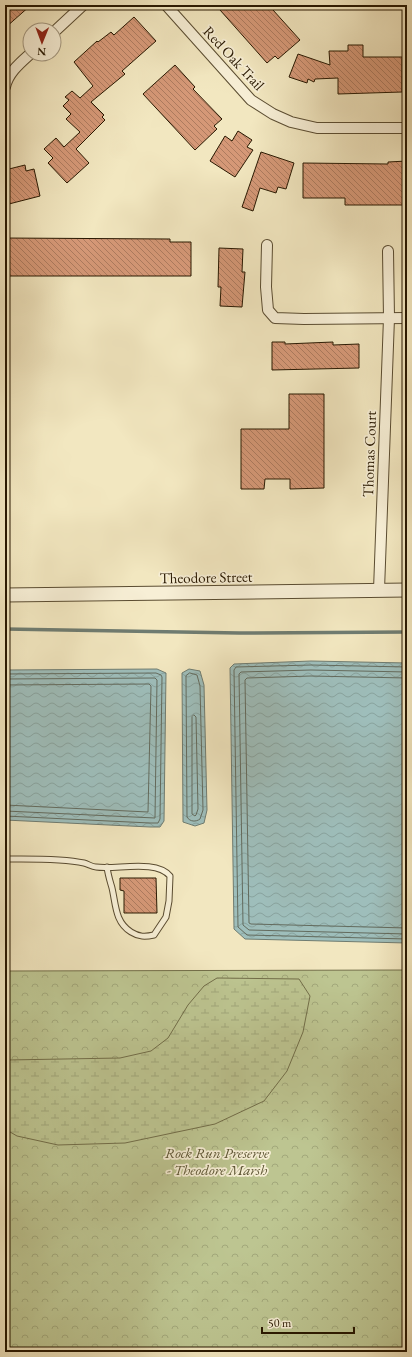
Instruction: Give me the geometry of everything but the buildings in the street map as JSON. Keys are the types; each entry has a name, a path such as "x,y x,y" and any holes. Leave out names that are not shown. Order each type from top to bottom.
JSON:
{"street":[{"path":"62,25 83,5"},
{"name":"Red Oak Trail","path":"166,5 250,100 273,114 291,122 317,128 407,128"},
{"path":"5,87 6,80 22,61"},
{"path":"267,245 266,287 268,310 276,318 407,318"},
{"name":"Thomas Court","path":"379,590 389,318 388,251"},
{"name":"Theodore Street","path":"5,595 407,590"}],"lane":[{"path":"5,859 57,860 84,863 95,867 107,868 145,866 166,871 170,876 170,901 166,917 154,935 145,937 135,935 122,926 117,915 112,888 108,880 107,868"}],"green space":[{"name":"Rock Run Preserve - Theodore Marsh","path":"407,970 407,1352 5,1349 5,971"},
{"path":"217,978 299,979 310,996 303,1032 287,1071 264,1101 215,1124 125,1143 58,1145 17,1136 5,1129 5,1061 120,1058 151,1051 168,1038 188,1005 204,986"}],"water":[{"path":"311,661 407,663 407,943 245,939 234,929 230,668 234,664"},
{"path":"157,669 166,673 164,821 160,827 5,820 5,670"},
{"path":"189,669 200,671 204,685 207,810 204,823 195,826 183,822 182,673"}],"waterway":[{"path":"5,629 239,633 407,632"}]}
